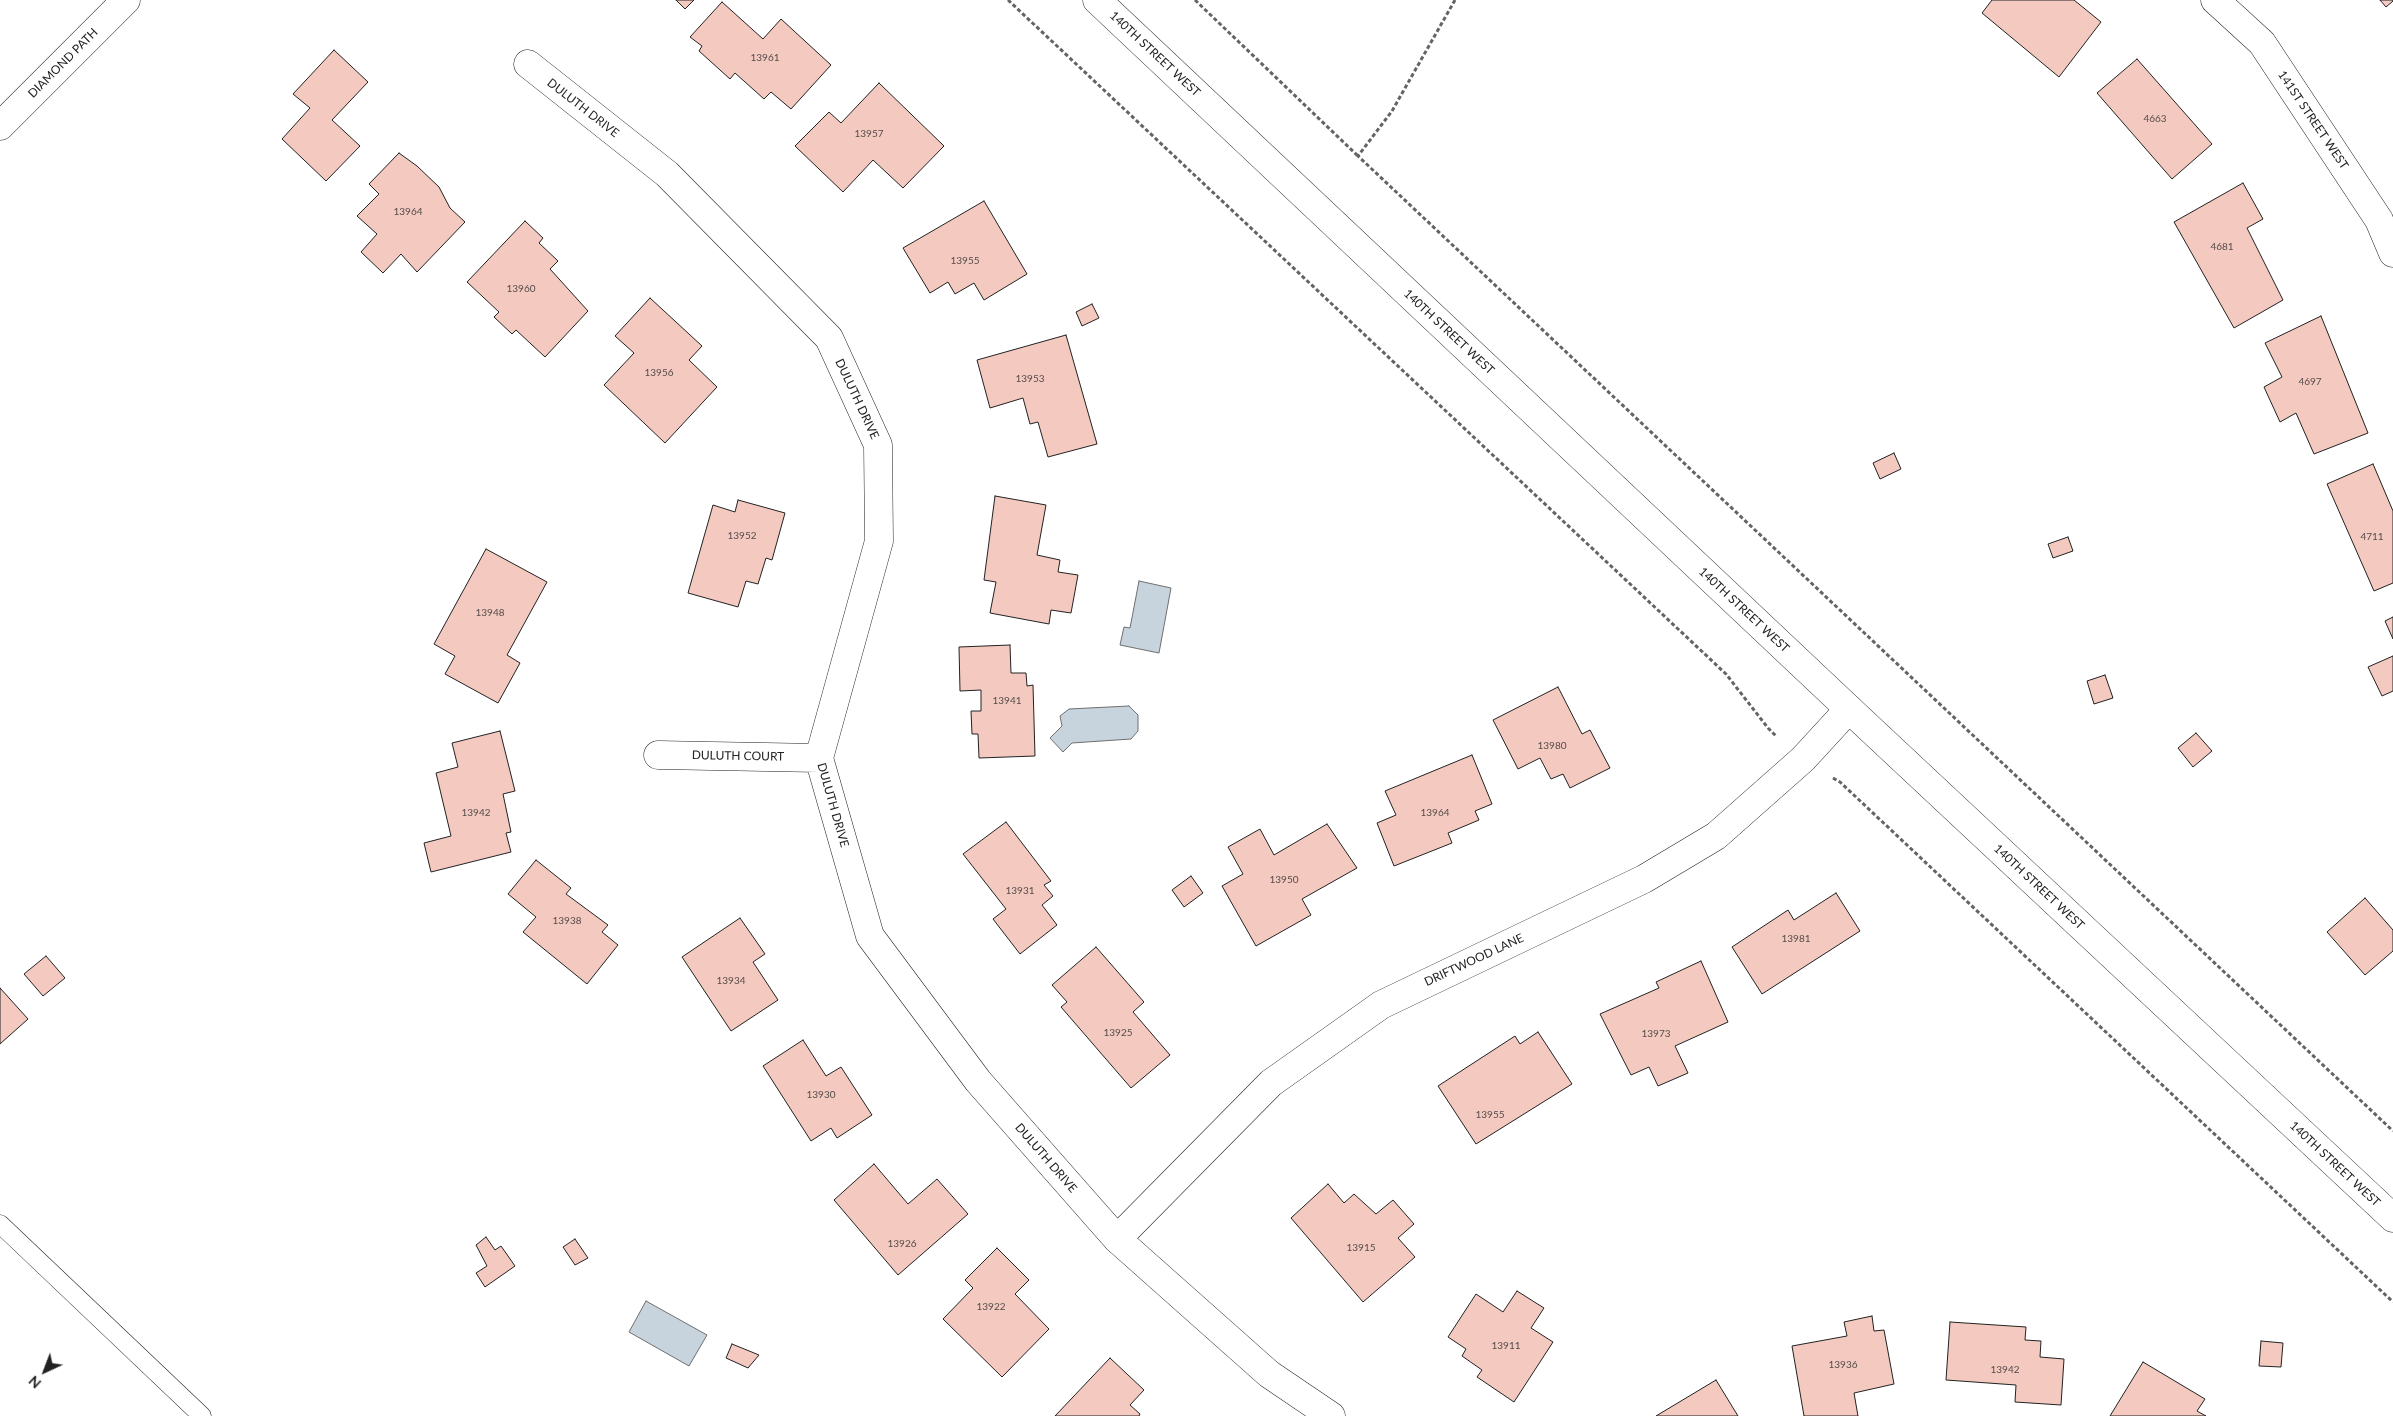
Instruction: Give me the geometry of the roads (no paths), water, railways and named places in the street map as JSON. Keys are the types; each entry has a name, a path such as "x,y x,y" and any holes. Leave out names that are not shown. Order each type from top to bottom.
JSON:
{"street":[{"name":"DIAMOND PATH","path":"0,113 100,0"},
{"name":"DIAMOND PATH","path":"0,126 126,0"},
{"name":"140TH STREET WEST","path":"1097,0 1849,709 2393,1218"},
{"name":"141ST STREET WEST","path":"2215,0 2262,43 2379,220 2393,253"},
{"name":"DULUTH DRIVE","path":"528,64 666,174 829,338 878,445 879,541 819,758 870,936 978,1080 1117,1239 1269,1374 1331,1416"},
{"name":"DRIFTWOOD LANE","path":"1117,1239 1271,1083 1381,1004 1644,879 1716,836 1803,759 1849,709"},
{"name":"DULUTH COURT","path":"658,755 819,758"}],"lane":[{"path":"0,1224 202,1416"}]}
